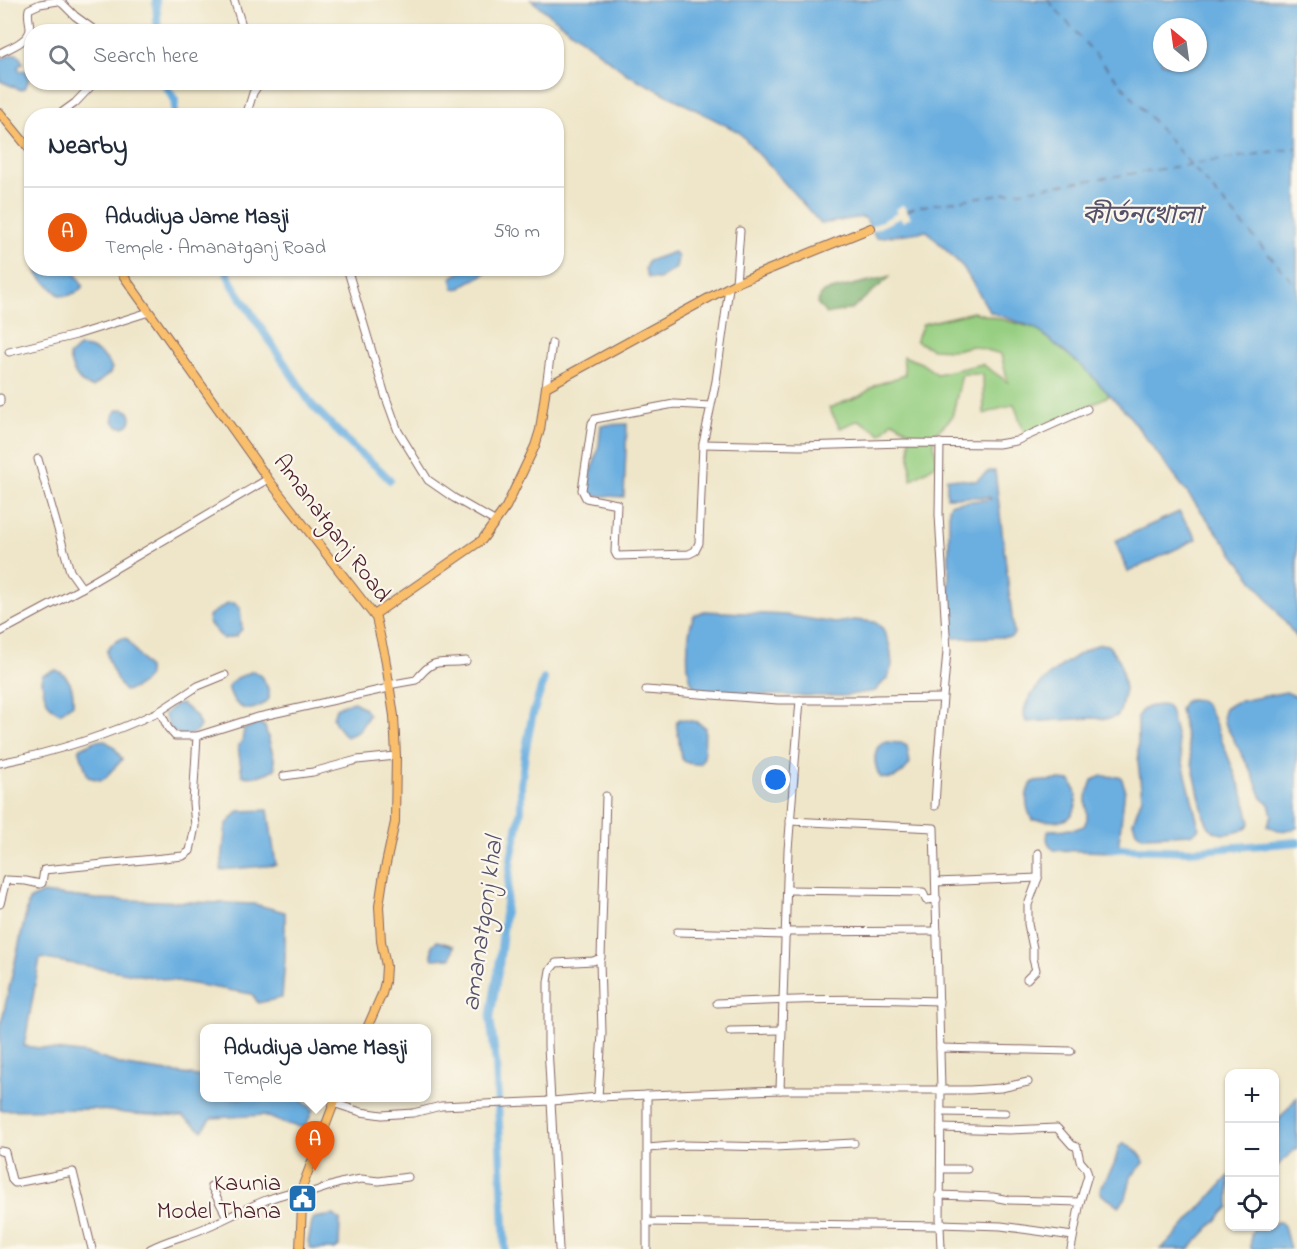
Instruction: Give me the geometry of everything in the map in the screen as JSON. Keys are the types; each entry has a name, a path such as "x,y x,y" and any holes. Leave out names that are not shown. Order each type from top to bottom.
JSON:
{"main road":[{"path":"0,113 24,142"},
{"path":"374,615 482,540 496,522 515,491 535,446 540,430 546,387 732,286 871,228"},
{"name":"Amanatganj Road","path":"124,276 268,479 374,615 385,657 394,716 396,756 395,822 379,906 386,982 370,1024"},
{"path":"300,1249 303,1192 333,1102"}],"street":[{"path":"234,0 242,24"},
{"path":"29,24 29,9 58,1 86,24"},
{"path":"0,54 24,39"},
{"path":"69,108 88,90"},
{"path":"248,108 255,90"},
{"path":"711,406 674,404 595,419 592,423 582,490 586,498 617,504 615,552 617,556 689,554 695,551 699,543 703,444 711,406 716,381 740,231"},
{"path":"349,276 398,431 428,480 496,522"},
{"path":"9,352 76,335 149,312"},
{"path":"546,387 552,343"},
{"path":"703,444 800,446 998,444 1016,441 1087,409"},
{"path":"936,806 947,651 939,515 940,443"},
{"path":"38,459 70,571 82,588"},
{"path":"0,632 82,588 268,479"},
{"path":"160,711 168,728 175,736 197,736 254,718 416,680 428,665 443,662 466,662"},
{"path":"0,763 48,753 128,726 160,711 198,686 225,675"},
{"path":"646,690 704,696 800,700 942,698"},
{"path":"780,1090 790,821 800,700"},
{"path":"0,904 6,880 40,884 44,870 183,856 190,851 195,826 193,803 197,736"},
{"path":"284,776 313,772 357,760 396,756"},
{"path":"598,1097 602,1033 600,960 603,945 606,796"},
{"path":"790,821 933,828 937,899 941,1089 939,1195 941,1249"},
{"path":"1026,979 1036,970 1028,924 1028,905 1038,878 1038,853"},
{"path":"936,882 1038,878"},
{"path":"788,890 922,892 926,900 937,899"},
{"path":"677,932 786,934 937,931"},
{"path":"559,1249 548,1046 548,982 550,970 556,963 600,960"},
{"path":"717,1003 783,999 939,1001"},
{"path":"730,1031 782,1029"},
{"path":"940,1048 1071,1051"},
{"path":"339,1102 362,1112 382,1115 413,1113 441,1106 598,1097 780,1090 1001,1088 1028,1082"},
{"path":"647,1095 647,1249"},
{"path":"940,1112 1005,1113"},
{"path":"941,1128 1009,1130 1057,1128 1072,1145 1077,1147 1080,1161 1088,1174 1071,1249"},
{"path":"648,1148 689,1145 775,1147 854,1143"},
{"path":"0,1152 5,1152 12,1180 15,1183 74,1172 92,1249"},
{"path":"941,1168 967,1169"},
{"path":"150,1249 165,1241 209,1227 276,1195 303,1192 361,1179 379,1181 408,1177"},
{"path":"211,1186 227,1217"},
{"path":"939,1195 1080,1202"},
{"path":"646,1222 1001,1226 1073,1236"}],"green space":[{"path":"891,276 852,309 826,314 817,303 823,292"},
{"path":"973,312 1035,328 1082,366 1110,395 1026,438 1014,404 984,414 983,374 962,374 952,417 933,436 937,464 911,480 909,431 893,421 881,434 859,420 840,428 829,408 860,396 876,385 905,375 903,356 921,363 937,374 982,364 1008,382 1001,354 972,346 955,350 932,349 916,341 923,324"}],"water":[{"name":"কীর্তনখোলা","path":"531,0 1297,0 1297,638 1127,413 1082,366 1035,328 990,312 963,267 927,231 876,238 866,219 862,217 821,224 739,132 627,74"},
{"path":"18,54 23,63 18,67 20,71 24,70 24,88 21,90 0,81 0,59"},
{"path":"674,252 678,257 676,268 659,279 648,278 645,269 648,261"},
{"path":"39,276 77,276 83,286 72,294 59,295"},
{"path":"481,276 461,288 454,289 451,278"},
{"path":"79,347 90,348 98,353 112,368 110,373 93,387 83,383 76,376 72,367 69,356"},
{"path":"122,409 128,412 131,418 128,424 122,427 116,424 113,418 116,412"},
{"path":"627,424 624,497 589,495 586,492 599,445 601,425"},
{"path":"989,471 995,471 1014,634 1011,637 952,638 949,631 949,507 952,503 991,499 989,497 947,497 947,478 976,481"},
{"path":"1179,512 1197,539 1128,572 1115,541"},
{"path":"228,603 234,603 240,608 242,629 236,636 223,639 209,623 208,616"},
{"path":"704,611 785,615 835,623 854,620 875,622 883,629 890,646 892,665 888,677 875,691 843,696 701,691 690,677 688,643 694,615"},
{"path":"123,638 127,639 148,668 147,676 142,683 125,691 113,671 107,654 107,650 113,643"},
{"path":"1100,644 1108,645 1120,661 1125,689 1117,716 1109,719 1026,722 1025,711 1029,699 1038,687 1063,664"},
{"path":"56,670 68,680 73,694 73,704 60,713 48,702 42,681 42,675"},
{"path":"253,671 265,682 269,699 262,705 249,709 234,701 228,686 235,679"},
{"path":"1286,692 1297,697 1297,828 1281,831 1267,826 1272,815 1269,804 1262,798 1252,773 1224,722 1223,714 1225,708 1236,702"},
{"path":"1190,699 1200,700 1206,705 1244,797 1250,823 1238,832 1226,834 1215,832 1204,817 1180,709 1184,702"},
{"path":"354,702 364,708 369,715 358,732 346,737 333,718 336,708"},
{"path":"182,704 196,716 200,726 196,732 183,737 171,730 164,714 175,705"},
{"path":"1166,705 1170,710 1199,828 1193,834 1142,836 1136,831 1133,822 1142,797 1138,761 1138,716 1146,708"},
{"path":"680,719 697,722 705,727 704,757 700,764 688,763 682,759 676,726"},
{"path":"258,724 265,727 275,769 250,777 242,775 238,746 242,742 244,729"},
{"path":"104,740 114,747 122,759 106,778 100,780 88,777 79,749 95,741"},
{"path":"886,742 901,743 907,746 910,763 901,774 893,778 880,777 875,762 878,748"},
{"path":"1102,776 1121,777 1125,788 1118,850 1113,852 1054,850 1047,841 1049,830 1075,829 1084,826 1087,819 1086,798 1092,780"},
{"path":"1071,781 1076,793 1076,805 1070,817 1059,821 1032,820 1026,800 1030,786 1033,782"},
{"path":"268,810 276,865 221,870 226,825 239,811"},
{"path":"42,893 96,899 254,904 285,912 282,998 258,1003 252,994 40,958 24,1046 88,1054 126,1066 200,1076 200,1102 303,1102 313,1109 305,1128 283,1123 264,1115 212,1118 202,1130 183,1117 93,1109 0,1110 0,1028 29,900"},
{"path":"437,941 454,946 451,958 433,959 432,945"},
{"path":"1297,1097 1297,1148 1279,1164 1279,1123 1279,1119"},
{"path":"1124,1143 1137,1151 1144,1163 1131,1177 1126,1198 1119,1206 1102,1195 1100,1189 1114,1165 1119,1147"},
{"path":"1225,1180 1225,1211 1189,1249 1160,1249 1173,1238"},
{"path":"334,1215 340,1220 339,1246 335,1249 311,1249 308,1242 313,1218"},
{"path":"1280,1222 1284,1226 1290,1249 1251,1249 1253,1231 1279,1231"}],"pier":[{"path":"903,205 911,217 903,222 900,218 873,231 870,227 897,213 895,209"}],"waterway":[{"path":"156,0 158,24"},
{"path":"168,90 175,100 174,108"},
{"path":"228,276 312,405 356,450 390,480"},
{"name":"amanatgonj khal","path":"505,1249 496,1063 490,1018 499,966 511,859 521,810 525,753 532,717 544,679"},
{"path":"1110,848 1188,851 1297,842"}],"ferry route":[{"path":"1048,0 1297,287"},
{"path":"907,211 916,207 1297,148"}],"place":[{"name":"Adudiya Jame Masji","path":"315,1171"},
{"name":"Kaunia Model Thana","path":"302,1198"}]}
